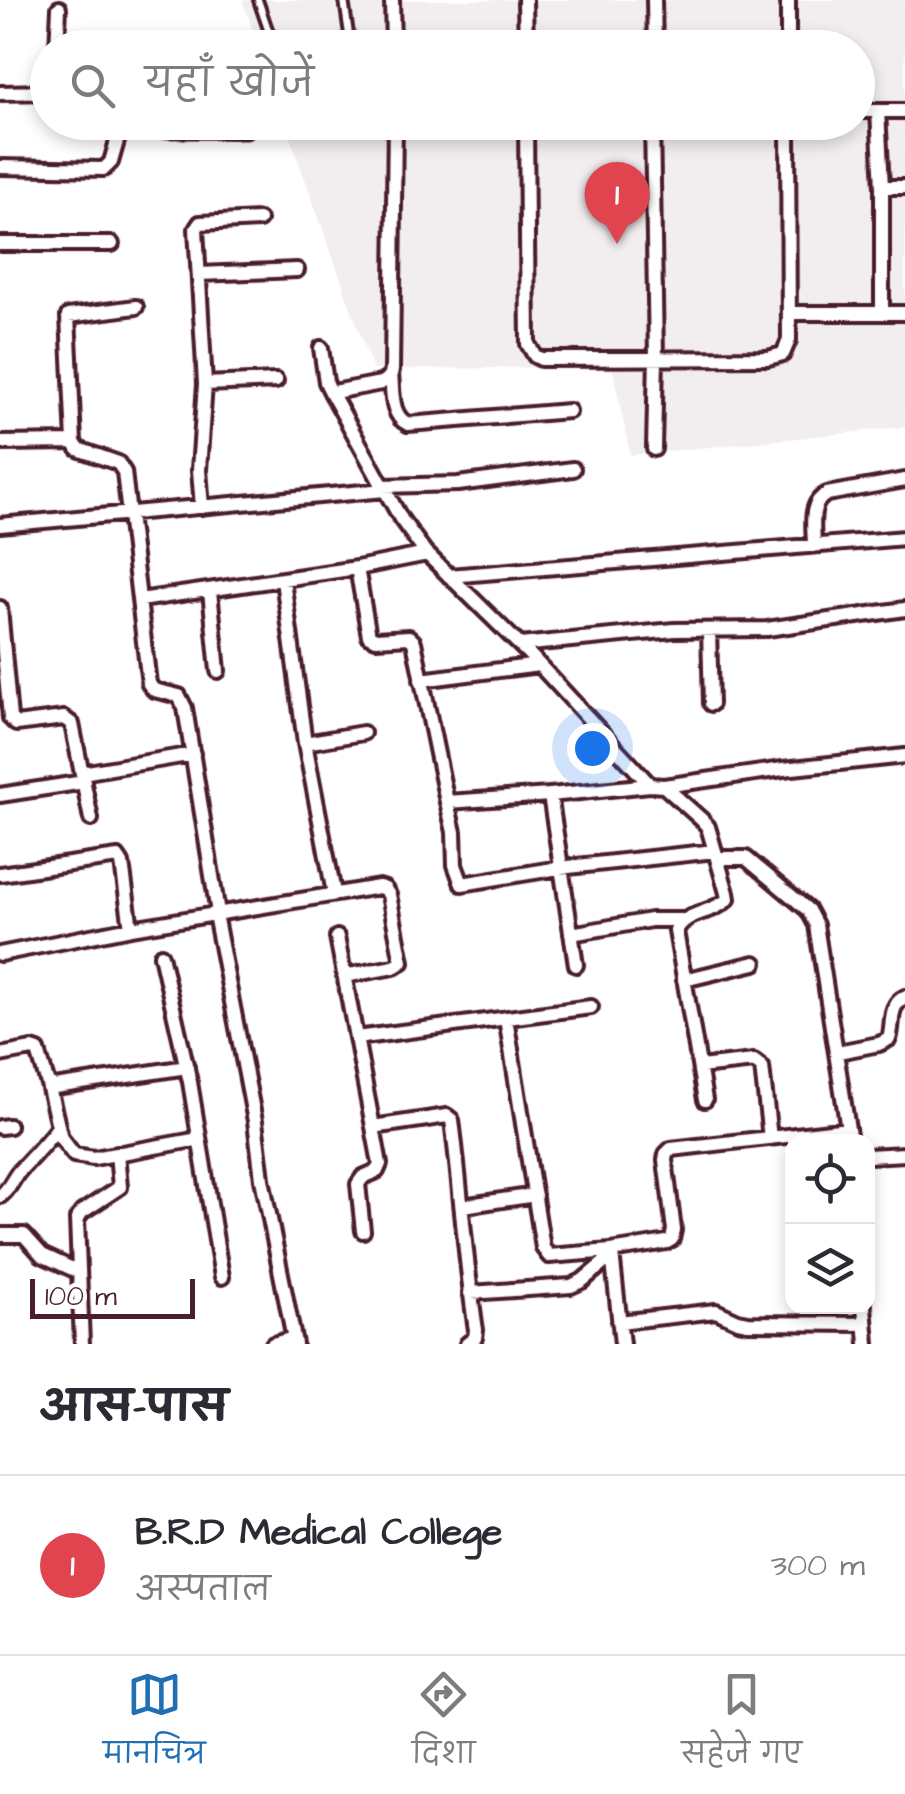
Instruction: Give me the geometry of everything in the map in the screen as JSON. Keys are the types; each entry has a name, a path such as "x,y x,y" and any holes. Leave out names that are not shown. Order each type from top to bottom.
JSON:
{"street":[{"path":"392,0 393,30"},
{"path":"525,0 526,30"},
{"path":"654,0 655,30"},
{"path":"788,0 788,30"},
{"path":"58,30 59,8"},
{"path":"0,93 30,92"},
{"path":"882,313 878,111 905,111"},
{"path":"0,167 104,169 112,162 117,140"},
{"path":"395,140 391,374 398,418 408,424 569,412"},
{"path":"526,140 528,344 541,359 782,354 789,313 788,140"},
{"path":"652,140 654,449"},
{"path":"882,187 905,187"},
{"path":"202,507 199,470 204,384 197,225 259,220"},
{"path":"0,244 112,244"},
{"path":"199,274 297,270"},
{"path":"136,307 68,316 74,442 78,449 122,467 149,684 154,690 173,693 183,702 262,1179 294,1341 273,1344"},
{"path":"789,313 905,313"},
{"path":"321,348 326,382 332,394 401,520 427,554 657,786 708,828 728,899 721,906 682,920 651,920 571,934"},
{"path":"332,394 382,383 391,374"},
{"path":"204,384 276,381"},
{"path":"0,443 74,442"},
{"path":"0,525 458,484 573,469"},
{"path":"814,546 814,510 820,498 905,480"},
{"path":"449,576 905,538"},
{"path":"140,600 427,554"},
{"path":"358,568 369,636 412,639 454,832 455,865 462,884 560,868 716,854 746,858 813,917 849,1134"},
{"path":"283,580 305,743 334,894"},
{"path":"210,591 218,671"},
{"path":"0,608 10,718 16,724 69,719 91,818"},
{"path":"520,645 663,631 767,629 905,609"},
{"path":"709,630 710,704"},
{"path":"421,680 539,665"},
{"path":"305,743 362,733"},
{"path":"0,795 193,754"},
{"path":"447,802 657,786 905,756"},
{"path":"550,795 576,965"},
{"path":"0,874 118,857 131,928"},
{"path":"0,954 217,913 373,887 385,889 402,962 344,976"},
{"path":"682,920 676,930 705,1100"},
{"path":"337,937 380,1168 359,1179 363,1231"},
{"path":"161,955 186,1067 222,1276"},
{"path":"684,980 756,963"},
{"path":"838,1052 888,1039 893,1009 905,997"},
{"path":"356,1038 590,1007"},
{"path":"506,1018 543,1248 549,1256 612,1253 672,1239 665,1160 671,1149 785,1137"},
{"path":"0,1055 38,1051 61,1138 74,1155 94,1158 199,1139"},
{"path":"700,1067 759,1063 770,1138"},
{"path":"48,1084 56,1087 186,1067"},
{"path":"373,1127 450,1117 476,1330 475,1338 467,1344"},
{"path":"0,1196 58,1127"},
{"path":"82,1344 78,1219 82,1212 120,1187 117,1154"},
{"path":"875,1156 905,1154"},
{"path":"463,1206 534,1195"},
{"path":"0,1235 24,1235 42,1255 80,1272"},
{"path":"470,1293 571,1286 582,1282 612,1253"},
{"path":"612,1253 622,1344"},
{"path":"619,1322 716,1311 748,1322 865,1324"},
{"path":"864,1314 868,1344"}],"lane":[{"path":"258,0 268,30"},
{"path":"344,0 348,30"}],"shaded area":[{"path":"242,0 905,0 905,427 630,455 612,366 373,370 291,140 875,140 875,30 253,30"}],"place":[{"name":"B.R.D Medical College","path":"617,244"}]}
